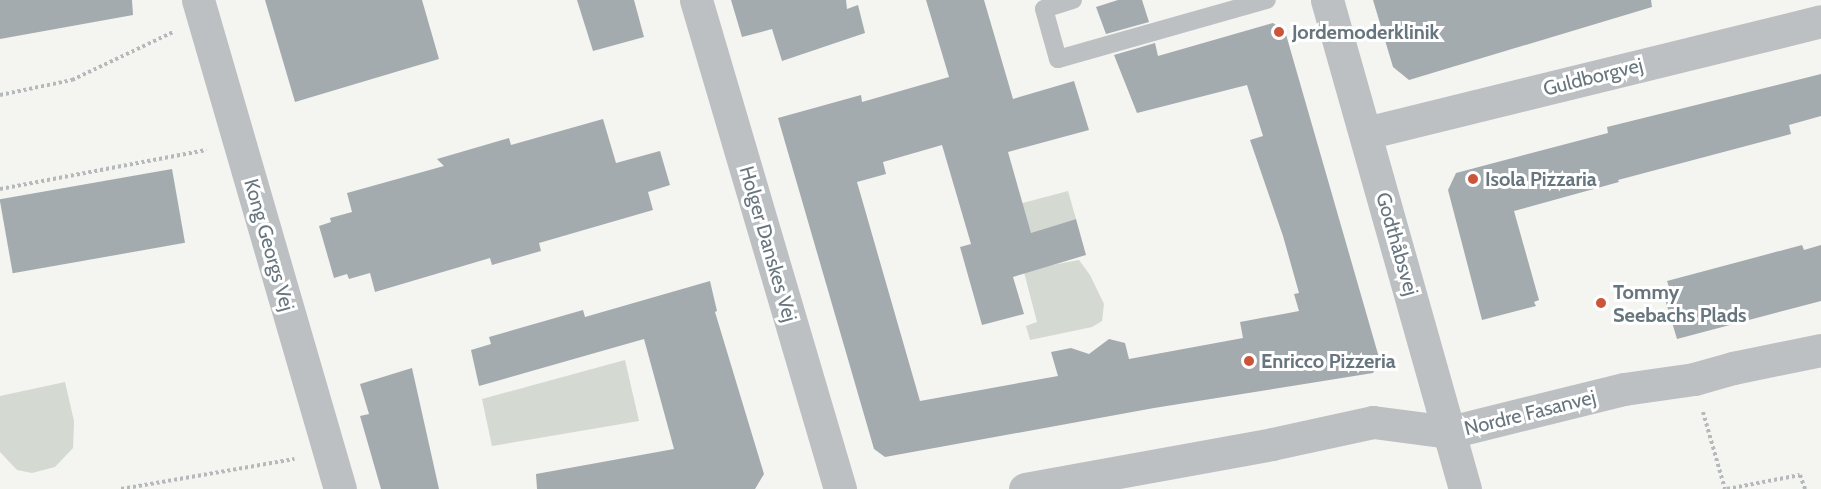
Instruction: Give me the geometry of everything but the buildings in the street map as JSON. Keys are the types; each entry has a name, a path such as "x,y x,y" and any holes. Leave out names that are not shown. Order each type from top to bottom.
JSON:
{"street":[{"name":"Holger Danskes Vej","path":"696,0 840,489"},
{"name":"Godthåbsvej","path":"1328,0 1465,489"},
{"name":"Kong Georgs Vej","path":"201,9 340,489"},
{"name":"Guldborgvej","path":"1366,133 1821,21"},
{"name":"Nordre Fasanvej","path":"1025,489 1272,444 1369,422 1450,432 1624,389 1694,379 1733,368 1821,350"}],"lane":[{"path":"1072,0 1044,9 1058,59 1267,0"}],"path":[{"path":"0,95 72,80 201,9"},
{"path":"0,189 239,144"},
{"path":"1694,379 1726,489 1800,475 1805,489"},
{"path":"121,489 330,453"}],"shaded area":[{"path":"1068,191 1076,219 1041,230 1052,265 1079,260 1090,275 1104,304 1102,321 1092,327 1030,340 1026,326 1037,322 1007,207"},
{"path":"625,360 639,421 492,446 482,399"},
{"path":"65,382 74,421 73,448 55,467 32,473 17,470 0,452 0,396"}],"place":[{"name":"Jordemoderklinik","path":"1279,32"},
{"name":"Isola Pizzaria","path":"1473,179"},
{"name":"Tommy Seebachs Plads","path":"1601,303"},
{"name":"Enricco Pizzeria","path":"1249,361"}]}
